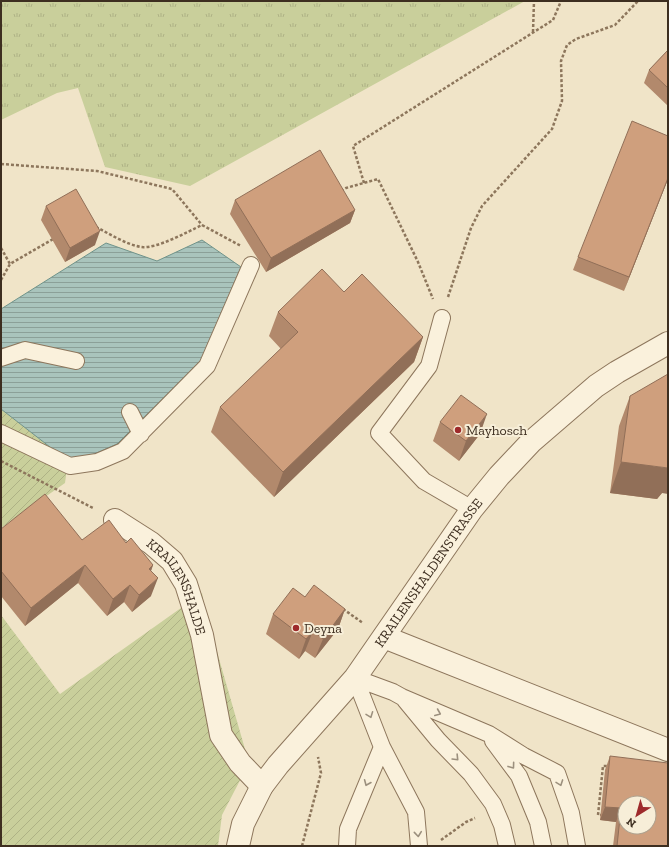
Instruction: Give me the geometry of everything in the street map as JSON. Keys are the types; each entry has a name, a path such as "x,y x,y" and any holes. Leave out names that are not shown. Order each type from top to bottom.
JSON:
{"street":[{"name":"KRAILENSHALDENSTRASSE","path":"238,846 243,824 262,786 278,765 355,678 472,509 499,476 531,442 596,386 617,372 668,343"},
{"name":"KRAILENSHALDE","path":"115,520 151,543 172,560 186,584 202,635 221,735 240,763 262,786"},
{"path":"384,637 668,750"}],"lane":[{"path":"1,433 70,466 97,462 123,451 207,366 251,266"},
{"path":"442,318 429,366 379,433 424,481 472,509"},
{"path":"1,358 25,350 76,361"},
{"path":"130,412 141,434"},
{"path":"355,678 393,692 489,734 524,756 557,773 571,813 577,846"},
{"path":"355,678 382,747 416,812 420,846"},
{"path":"402,697 438,740 471,774 493,804 502,825 507,846"},
{"path":"489,734 519,776 538,822 543,846"},
{"path":"347,846 348,829 382,747"}],"path":[{"path":"533,33 534,1"},
{"path":"364,183 353,146 553,20 561,1"},
{"path":"442,318 471,228 482,206 552,129 562,101 561,61 567,45 576,39 614,25 638,1"},
{"path":"1,164 98,171 172,189 202,225 242,247"},
{"path":"339,192 346,188 378,179 418,262 442,318"},
{"path":"92,224 123,241 143,247 164,243 202,225"},
{"path":"1,280 10,264 58,237"},
{"path":"1,248 10,264"},
{"path":"1,461 115,520"},
{"path":"342,608 384,637"},
{"path":"596,820 598,815 603,766 610,766"},
{"path":"302,846 321,773"},
{"path":"438,842 493,804"},
{"path":"598,815 607,816"}],"green space":[{"path":"1,1 525,1 190,186 105,167 78,88 57,93 1,120"},
{"path":"1,409 68,461 65,483 1,528"},
{"path":"202,593 205,610 249,763 222,815 218,846 1,846 1,615 60,694"}],"water":[{"path":"202,240 241,267 201,361 117,444 92,455 68,461 1,409 1,309 106,243 157,261"}],"building":[{"path":"668,50 668,88 649,70"},
{"path":"632,121 668,136 668,178 629,277 578,257"},
{"path":"320,150 355,210 271,258 235,200"},
{"path":"76,189 100,231 70,248 46,206"},
{"path":"322,269 344,292 362,274 423,337 283,472 220,407 298,332 278,312"},
{"path":"668,374 668,468 621,462 630,396"},
{"path":"461,395 487,414 466,441 440,422"},
{"path":"45,494 82,540 109,520 126,543 131,538 153,565 149,569 158,578 139,595 130,585 113,599 85,565 31,608 1,571 1,529"},
{"path":"314,585 345,609 323,639 313,631 306,639 273,614 293,588 305,597"},
{"path":"610,756 668,763 668,846 617,846 618,835 657,835 657,795 617,795 617,808 605,807"}],"place":[{"name":"Mayhosch","path":"458,430"},
{"name":"Deyna","path":"296,628"}]}
